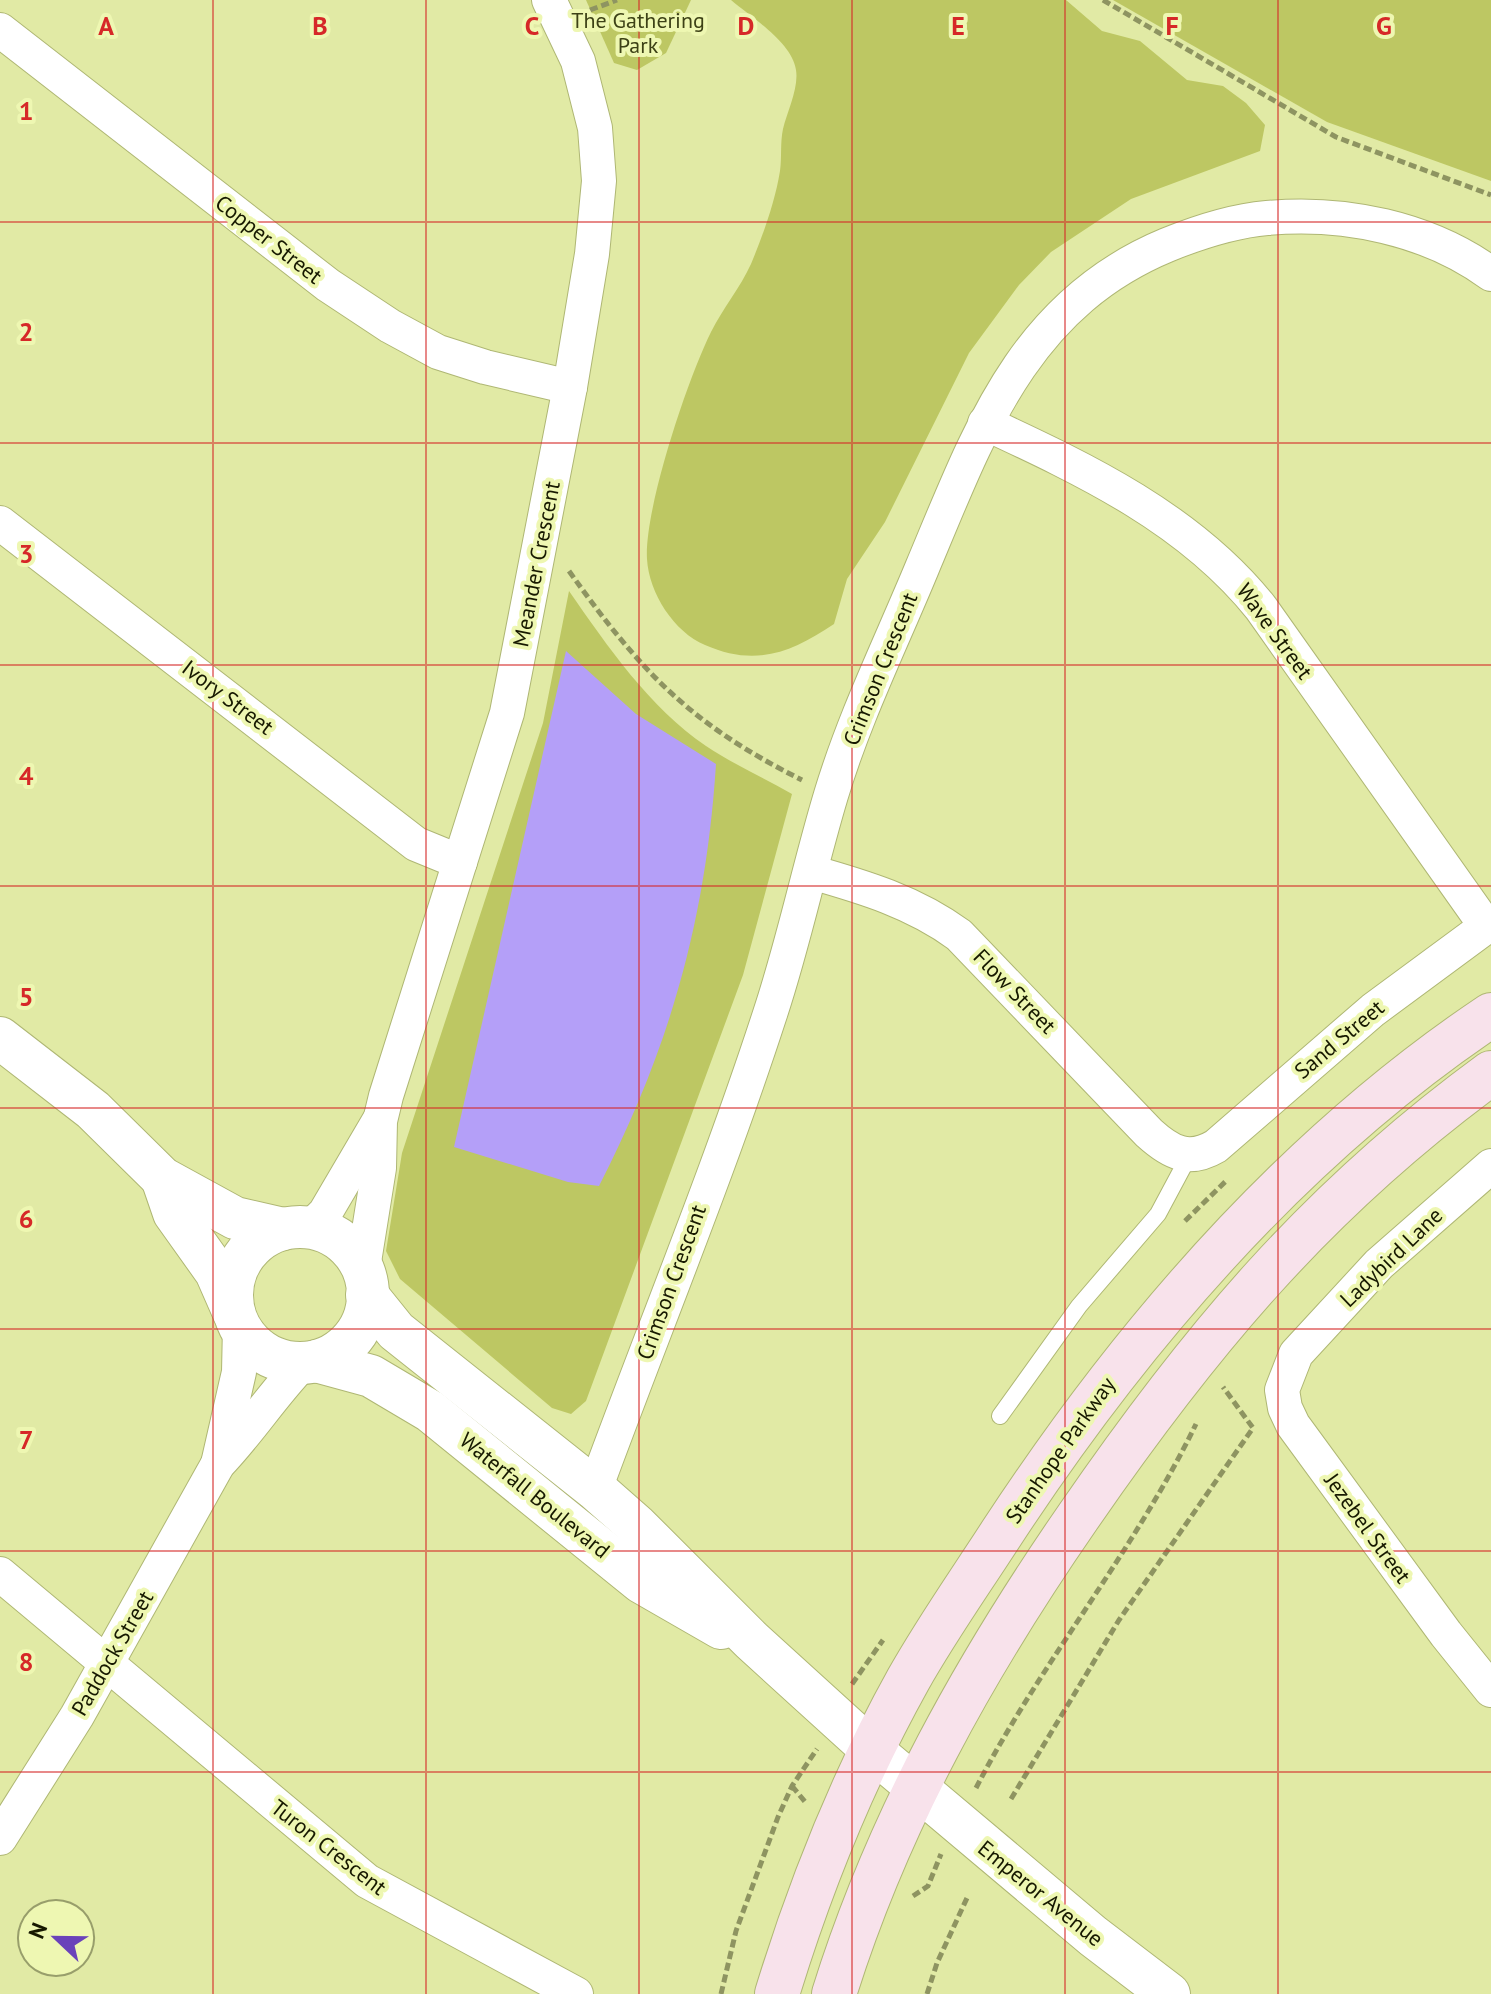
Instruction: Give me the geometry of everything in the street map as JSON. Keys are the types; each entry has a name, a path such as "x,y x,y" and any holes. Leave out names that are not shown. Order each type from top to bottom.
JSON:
{"main road":[{"name":"Stanhope Parkway","path":"777,1994 830,1846 872,1750 910,1677 1051,1461 1130,1351 1210,1260 1297,1173 1416,1069 1491,1015"},
{"path":"834,1994 879,1864 915,1788 954,1713 1052,1555 1204,1344 1283,1254 1401,1142 1491,1073"}],"street":[{"name":"Meander Crescent","path":"297,1228 325,1213 380,1121 507,713 570,387 592,254 599,181 595,128 578,61 549,0"},
{"name":"Copper Street","path":"0,30 328,285 390,326 438,352 570,387"},
{"name":"Crimson Crescent","path":"595,1489 769,1017 832,793 853,733 985,423 1016,367 1038,339 1090,289 1155,250 1219,227 1287,216 1356,220 1427,239 1491,274"},
{"name":"Wave Street","path":"985,423 1151,510 1221,563 1261,608 1488,924"},
{"name":"Ivory Street","path":"0,523 406,837 436,854 460,862"},
{"name":"Flow Street","path":"811,872 901,901 959,935 1149,1133 1175,1152 1189,1156"},
{"name":"Sand Street","path":"1189,1156 1216,1146 1373,1010 1488,924"},
{"path":"0,1038 93,1110 162,1178 235,1218 297,1228 347,1245 365,1282 357,1331 339,1350 309,1362 265,1354 237,1320 216,1272 174,1213 162,1178"},
{"name":"Meander Crescent","path":"365,1282 379,1168 380,1121"},
{"name":"Ladybird Lane","path":"1296,1354 1379,1264 1491,1166"},
{"path":"237,1320 232,1288 241,1261 258,1240 297,1228"},
{"name":"Waterfall Boulevard","path":"365,1282 396,1331 595,1489 637,1526 751,1640 915,1788"},
{"name":"Paddock Street","path":"218,1464 239,1372 237,1320"},
{"name":"Jezebel Street","path":"1296,1354 1282,1390 1285,1408 1293,1425 1446,1634 1491,1690"},
{"name":"Waterfall Boulevard","path":"309,1362 371,1376 430,1411 641,1582 708,1623 751,1640"},
{"name":"Paddock Street","path":"0,1838 107,1662 218,1464 309,1362"},
{"name":"Turon Crescent","path":"0,1574 367,1881 576,1994"},
{"name":"Emperor Avenue","path":"915,1788 1093,1936 1169,1994"}],"lane":[{"path":"1000,1416 1079,1306 1158,1214 1189,1156"}],"path":[{"path":"1103,0 1336,137 1491,195"},
{"path":"535,561 565,566 624,646 702,721 754,756 832,793"},
{"path":"1213,1398 1232,1374"},
{"path":"1011,1799 1119,1620 1253,1428 1222,1385"},
{"path":"981,1778 1043,1673 1146,1518 1199,1419"},
{"path":"859,1670 876,1650"},
{"path":"990,1743 998,1750"},
{"path":"721,1994 736,1931 792,1786 813,1758"},
{"path":"792,1786 811,1809"},
{"path":"927,1994 937,1963 967,1898"}],"green space":[{"name":"The Gathering Park","path":"586,0 691,0 666,53 637,70 614,63"},
{"path":"731,0 1066,0 1102,31 1140,41 1187,80 1223,86 1246,103 1265,125 1260,151 1131,199 1051,252 1019,285 969,353 885,522 847,579 834,624 803,643 756,656 723,652 683,631 658,598 647,559 652,509 669,444 711,332 751,264 768,218 780,171 783,129 796,84 796,70 787,50 770,31"},
{"path":"1113,0 1491,0 1491,181 1327,122"},
{"path":"569,591 614,654 666,713 706,746 792,794 743,975 586,1401 571,1414 552,1408 400,1279 386,1251 402,1153 543,723"}],"shaded area":[{"path":"566,651 636,714 716,764 703,876 680,981 646,1083 599,1186 568,1182 454,1147"}]}
